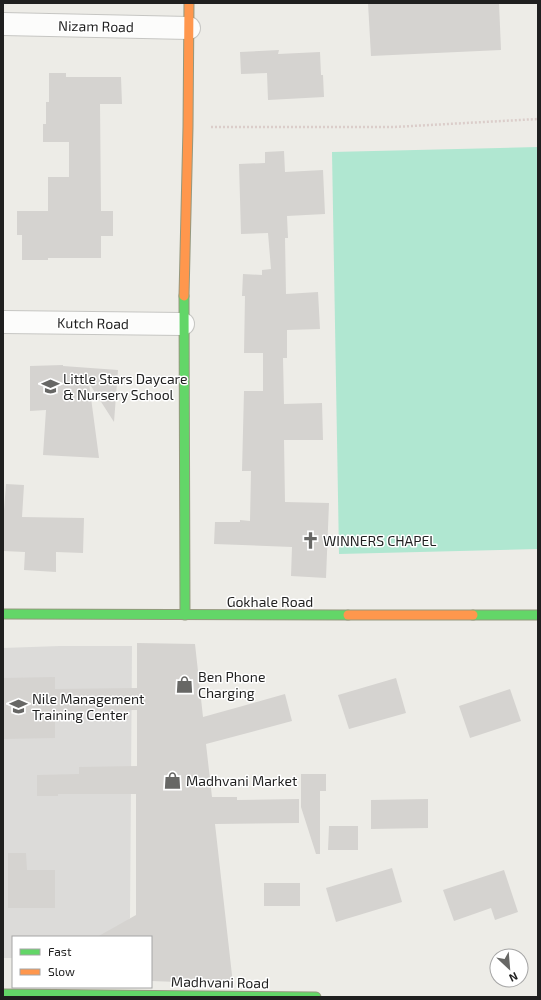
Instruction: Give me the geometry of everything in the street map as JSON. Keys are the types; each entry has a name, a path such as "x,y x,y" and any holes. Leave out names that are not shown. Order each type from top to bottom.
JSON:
{"street":[{"path":"185,615 183,324 188,127 189,3"},
{"name":"Nizam Road","path":"3,24 189,28"},
{"name":"Kutch Road","path":"3,322 183,324"},
{"name":"Gokhale Road","path":"3,614 538,615"},
{"name":"Madhvani Road","path":"3,994 316,997"}],"path":[{"path":"188,127 394,127 538,119"}],"shaded area":[{"path":"132,646 130,918 115,936 12,936 12,958 3,958 3,648"}],"green space":[{"path":"538,147 538,549 339,554 332,152"}],"building":[{"path":"368,3 499,3 501,50 371,56"},
{"path":"279,50 278,54 320,52 324,97 268,100 267,73 241,74 240,52"},
{"path":"49,73 66,73 66,77 121,77 122,104 100,104 101,211 113,211 113,236 101,236 101,258 48,258 48,260 22,260 22,235 17,235 17,211 48,211 48,177 69,177 69,142 43,142 43,124 46,124 46,102 49,102"},
{"path":"284,151 285,172 323,170 325,214 287,216 288,238 285,238 286,294 318,292 320,329 287,330 287,358 283,358 284,404 322,403 323,440 284,440 285,502 329,503 326,578 291,576 292,547 214,544 215,522 240,522 240,520 250,521 251,471 242,471 244,391 263,391 263,353 244,353 245,296 242,296 243,274 262,275 262,270 271,269 268,233 241,234 239,164 265,163 265,152"},
{"path":"63,365 118,370 114,422 89,383 99,458 43,455 46,410 30,411 30,366"},
{"path":"6,484 24,485 22,517 84,518 83,553 56,552 56,572 24,570 25,552 3,551 3,524"},
{"name":"Madhvani Market","path":"137,643 195,644 203,717 285,694 292,721 206,744 212,797 237,797 237,800 299,799 299,823 215,824 233,984 152,981 152,936 99,936 136,915 136,794 58,794 58,796 37,796 37,775 79,774 79,767 137,766 137,710 55,711 55,738 3,739 3,678 55,677 55,689 137,688"},
{"path":"396,678 406,713 349,729 338,695"},
{"path":"510,689 521,721 470,738 459,706"},
{"path":"301,774 326,774 326,791 320,791 320,854 316,854 301,807"},
{"path":"428,799 428,828 371,829 371,800"},
{"path":"329,826 358,826 358,850 328,850"},
{"path":"8,853 26,853 27,870 55,870 55,908 8,908"},
{"path":"392,868 402,902 336,922 326,888"},
{"path":"504,870 518,912 495,920 491,908 454,921 443,890"},
{"path":"264,883 300,883 300,906 264,906"}],"traffic: fast":[{"path":"184,296 185,615"},
{"path":"3,614 348,615"},
{"path":"473,615 538,615"},
{"path":"3,994 316,997"}],"traffic: slow":[{"path":"184,296 189,3"},
{"path":"348,615 473,615"}],"place":[{"name":"Little Stars Daycare & Nursery School","path":"50,386"},
{"name":"WINNERS CHAPEL","path":"310,540"},
{"name":"Ben Phone Charging","path":"185,684"},
{"name":"Nile Management Training Center","path":"19,706"},
{"name":"Madhvani Market","path":"173,780"}]}
